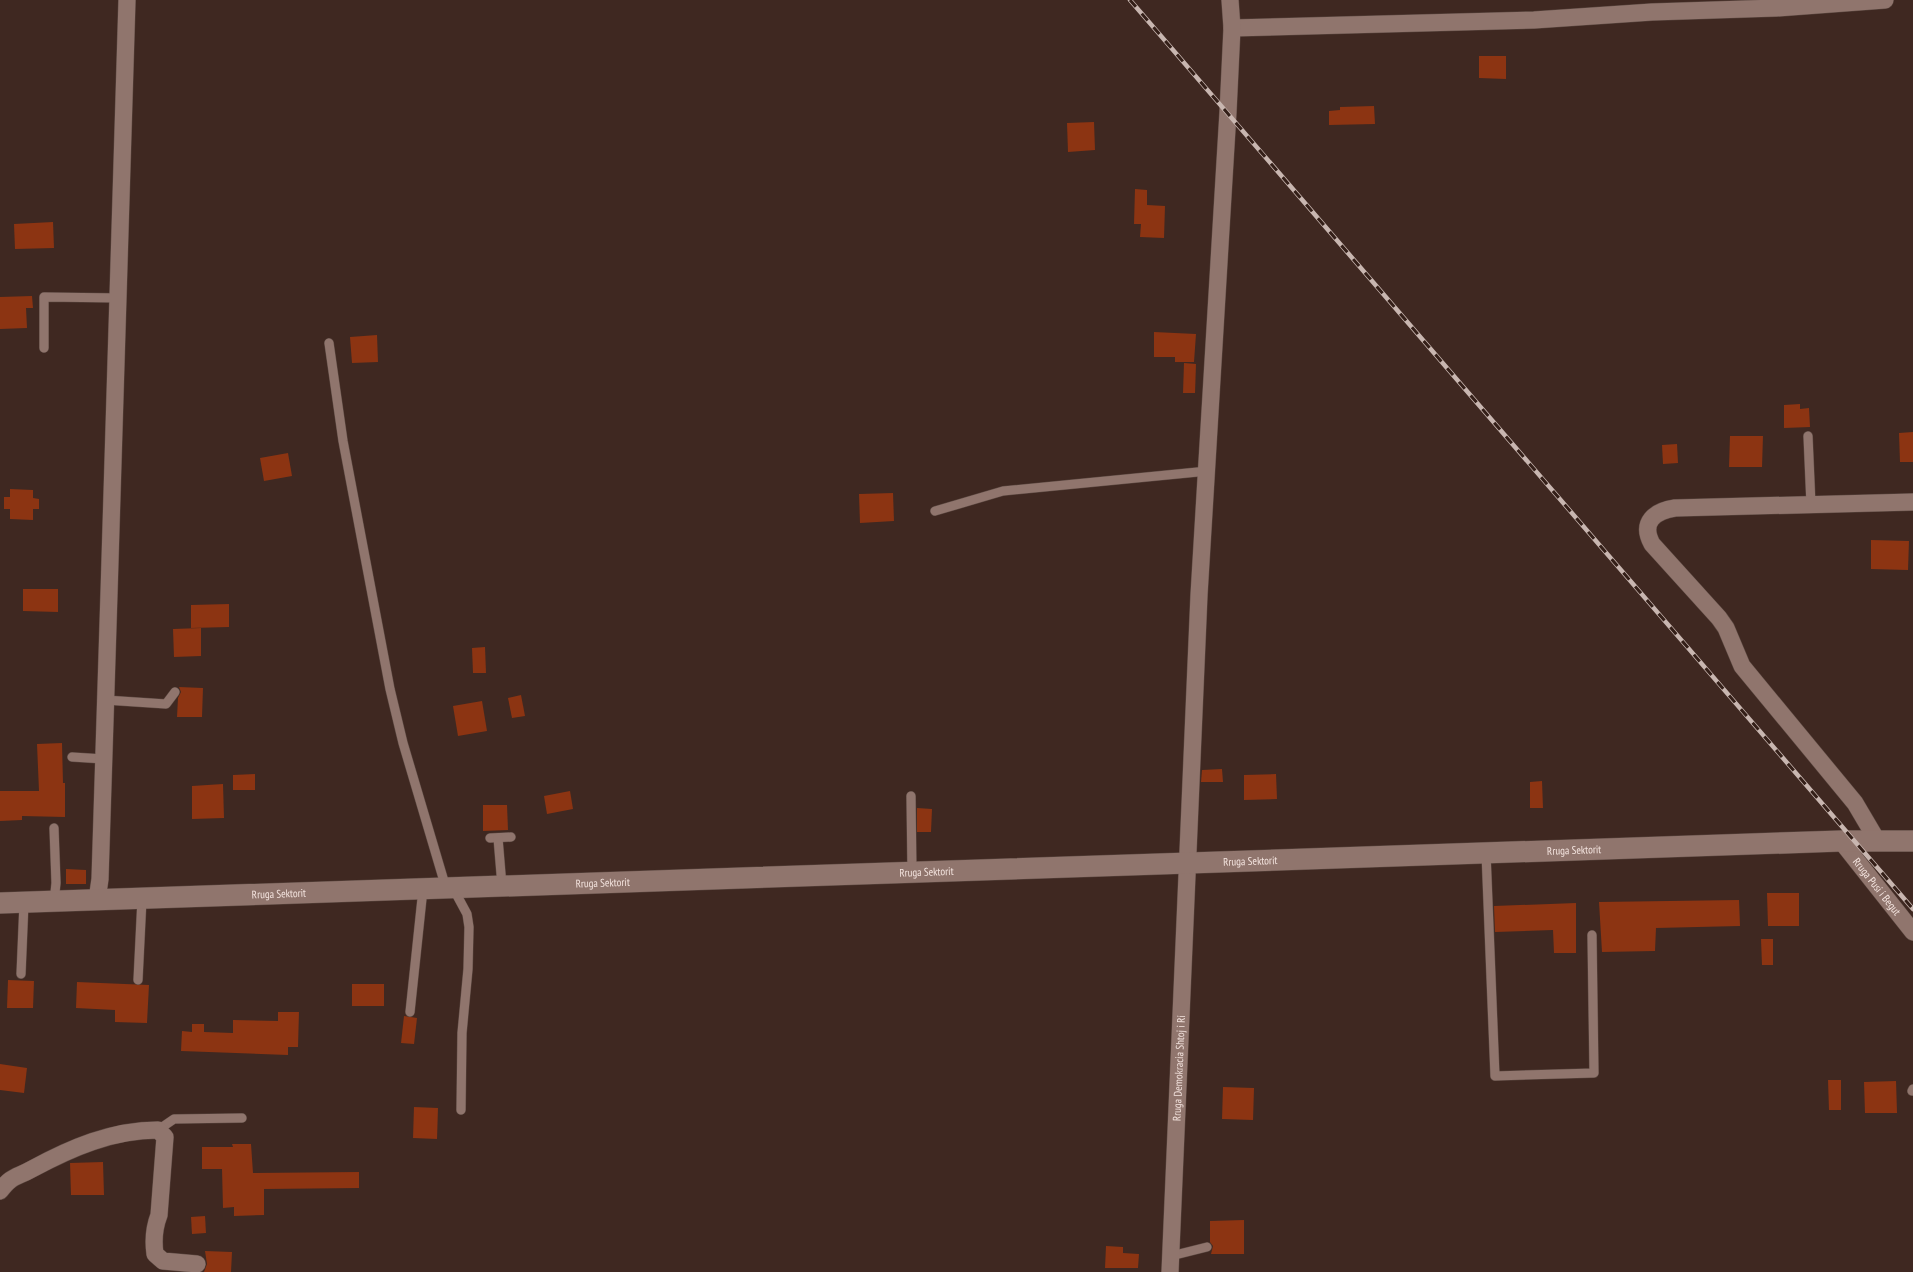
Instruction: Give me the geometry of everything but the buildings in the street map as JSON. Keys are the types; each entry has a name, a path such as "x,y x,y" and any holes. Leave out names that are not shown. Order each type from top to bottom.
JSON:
{"street":[{"path":"97,900 100,879 120,298 127,0"},
{"name":"Rruga Demokracia Shtoj i Ri","path":"1170,1272 1199,596 1208,471 1232,28 1230,0"},
{"path":"1232,28 1534,20 1667,11 1776,8 1885,0"},
{"path":"1878,842 1855,803 1742,666 1726,628 1719,618 1652,544 1648,537 1648,524 1652,517 1664,510 1913,502"},
{"name":"Rruga Sektorit","path":"0,904 1847,841 1913,841"},
{"name":"Rruga Pusi i Begut","path":"1847,841 1913,932"},
{"path":"0,1191 11,1178 86,1143 118,1134 158,1130 165,1136 159,1215 155,1224 153,1240 155,1254 163,1261 196,1264"}],"lane":[{"path":"44,348 44,297 120,298"},
{"path":"329,343 343,441 390,689 403,743 450,888 467,914 469,927 468,969 462,1033 461,1110"},
{"path":"1808,436 1811,505"},
{"path":"935,511 1002,491 1208,471"},
{"path":"105,700 166,704 175,692"},
{"path":"72,757 104,759"},
{"path":"911,796 912,873"},
{"path":"54,828 56,883 54,902"},
{"path":"502,887 494,838 511,837"},
{"path":"1486,853 1495,1076 1594,1073 1592,935"},
{"path":"410,1012 423,889"},
{"path":"138,980 142,898"},
{"path":"21,974 24,903"},
{"path":"158,1130 174,1119 242,1118"},
{"path":"1171,1253 1179,1254 1207,1247"}],"railway":[{"path":"1130,0 1913,909"}]}
